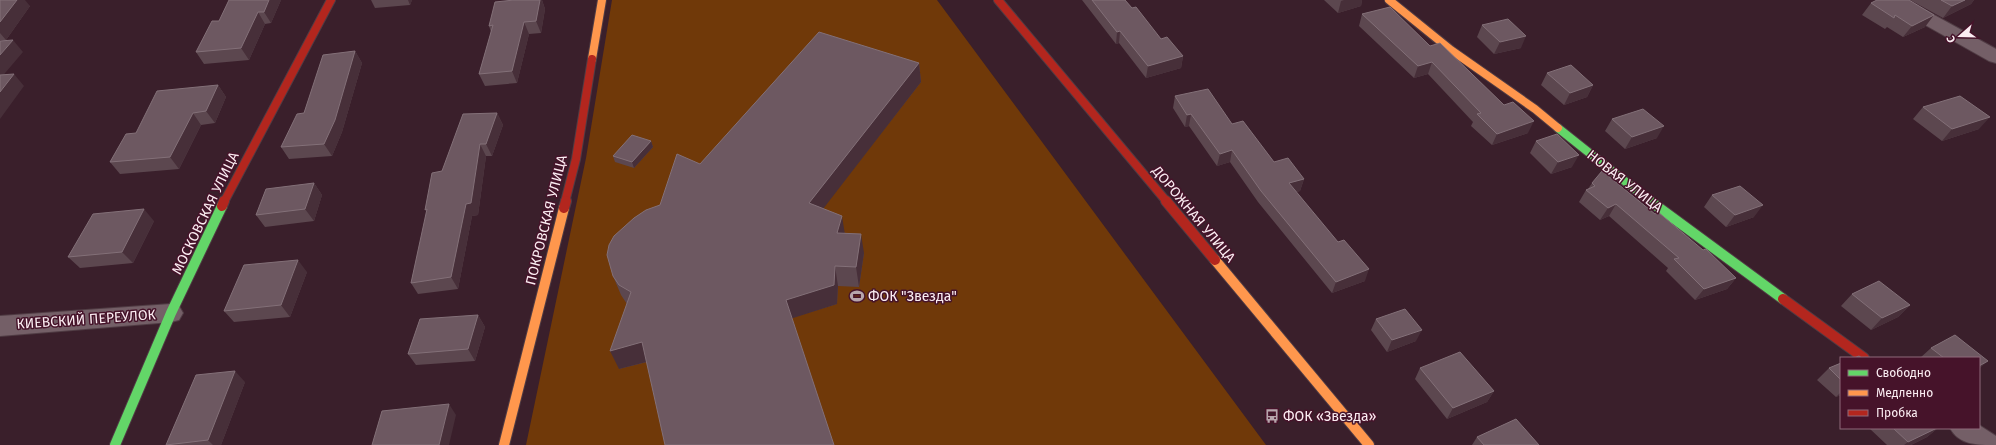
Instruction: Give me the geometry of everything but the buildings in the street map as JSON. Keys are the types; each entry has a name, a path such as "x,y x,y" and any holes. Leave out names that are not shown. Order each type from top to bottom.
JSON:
{"street":[{"name":"МОСКОВСКАЯ УЛИЦА","path":"115,445 171,313 226,199 331,0"},
{"name":"ПОКРОВСКАЯ УЛИЦА","path":"504,445 576,159 602,0"},
{"name":"ДОРОЖНАЯ УЛИЦА","path":"998,0 1369,445"},
{"name":"НОВАЯ УЛИЦА","path":"1389,0 1451,50 1536,109 1629,186 1863,357"},
{"path":"1894,0 1996,57"},
{"name":"КИЕВСКИЙ ПЕРЕУЛОК","path":"0,326 171,313"},
{"path":"1964,429 1988,445"}],"shaded area":[{"name":"ФОК \"Звезда\"","path":"612,0 937,0 1266,445 526,445 586,158"}],"traffic: fast":[{"path":"1558,128 1629,186 1783,299"},
{"path":"115,445 171,313 222,206"}],"traffic: slow":[{"path":"592,59 602,0"},
{"path":"1389,0 1451,50 1535,109 1558,128"},
{"path":"504,445 564,208"},
{"path":"1215,260 1369,445"}],"traffic: jam":[{"path":"222,206 331,0"},
{"path":"998,0 1215,260"},
{"path":"564,208 576,159 592,59"},
{"path":"1783,299 1863,357"}],"place":[{"name":"ФОК \"Звезда\"","path":"857,296"},
{"name":"ФОК «Звезда»","path":"1272,416"}]}
